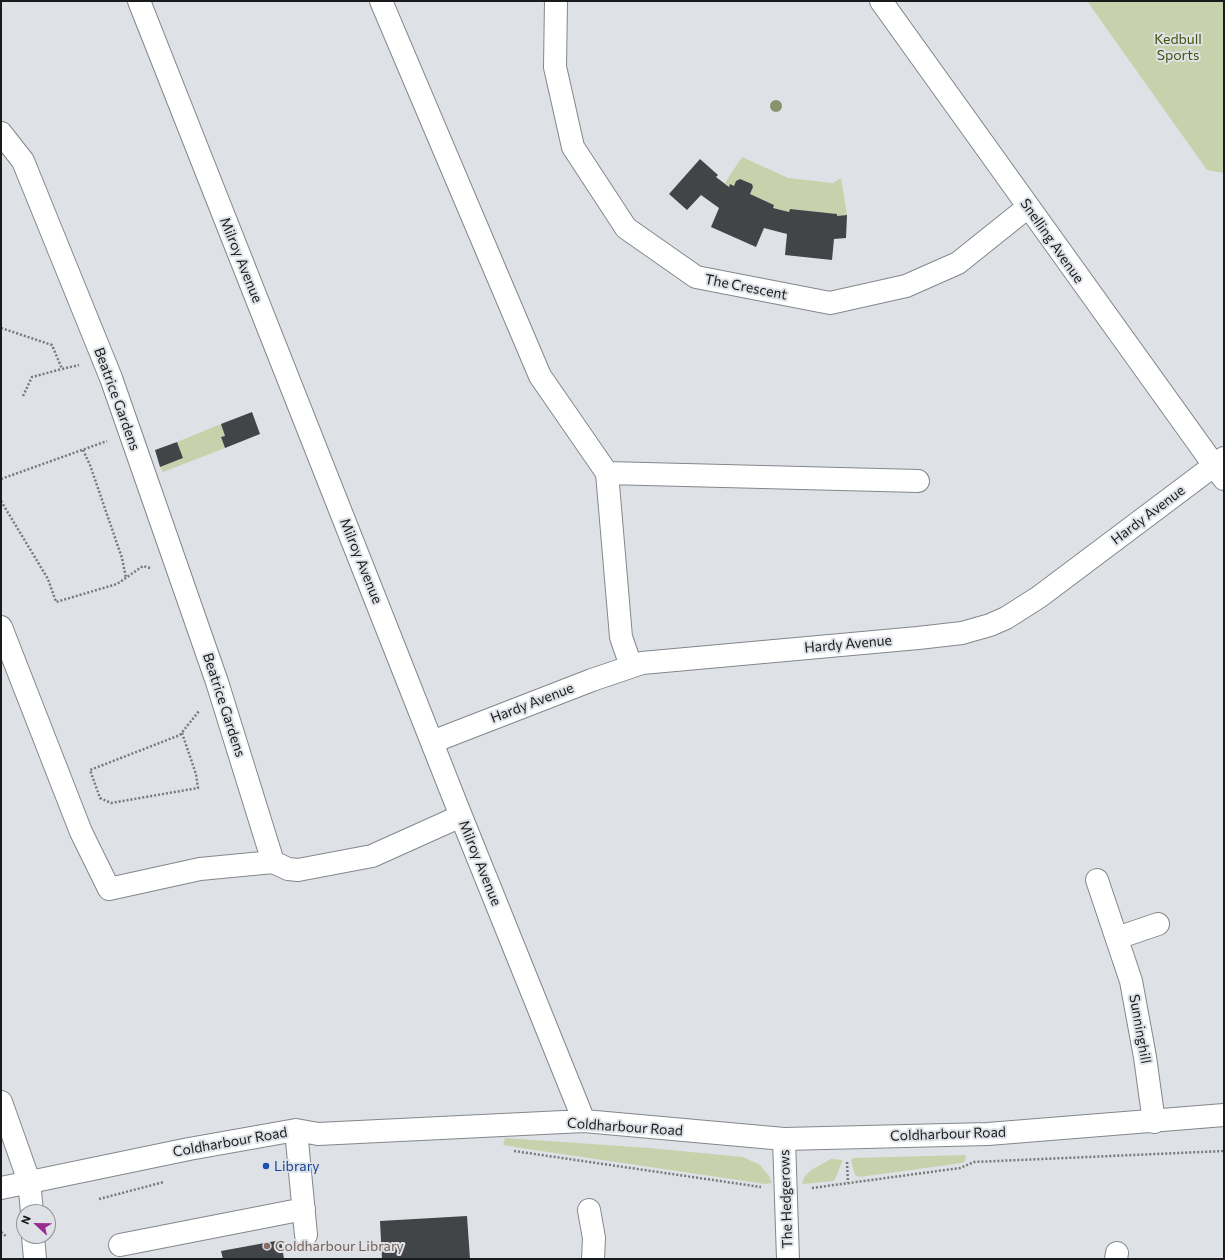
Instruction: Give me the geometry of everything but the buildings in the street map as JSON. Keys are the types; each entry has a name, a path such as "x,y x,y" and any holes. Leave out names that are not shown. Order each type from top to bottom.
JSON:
{"street":[{"name":"Milroy Avenue","path":"139,1 461,816 584,1121"},
{"path":"381,1 540,376 607,473 621,637 631,666"},
{"name":"The Crescent","path":"556,1 555,67 573,147 626,228 696,277 830,302 853,298 906,286 958,263 1028,207"},
{"name":"Snelling Avenue","path":"881,1 1028,207 1221,467"},
{"name":"Beatrice Gardens","path":"1,133 23,161 110,378 217,682 273,862"},
{"name":"Hardy Avenue","path":"432,742 631,666 658,661 962,633 990,625 1006,618 1039,597 1221,467"},
{"path":"607,473 918,481"},
{"path":"1,627 81,832 109,889 200,869 273,862 288,869 298,870 372,856 401,841 461,816"},
{"name":"Sunninghill","path":"1097,880 1131,982 1154,1122"},
{"path":"1117,938 1158,924"},
{"path":"1,1102 29,1181 31,1204"},
{"name":"Coldharbour Road","path":"1,1188 29,1181 260,1135 296,1130 318,1134 584,1121 784,1139 988,1134 1154,1122 1224,1115"},
{"path":"296,1130 306,1235"},
{"name":"The Hedgerows","path":"784,1139 788,1259"},
{"path":"120,1245 304,1209"},
{"path":"589,1210 594,1238 593,1259"},
{"path":"34,1244 35,1259"}],"path":[{"path":"1,328 52,345 58,357"},
{"path":"23,396 32,377 62,369"},
{"path":"1,479 108,440"},
{"path":"83,450 90,465 122,558 126,578"},
{"path":"1,501 48,579 56,602 117,584 143,566 153,569"},
{"path":"182,733 196,774 198,788 111,803 100,798 90,770 182,733 200,709"},
{"path":"512,1151 707,1180 786,1189 805,1189 938,1172 962,1168 974,1162 1224,1151"},
{"path":"98,1199 168,1181"}],"green space":[{"name":"Kedbull Sports","path":"1087,1 1224,1 1224,173 1207,170"},
{"path":"742,157 788,178 833,183 841,178 847,215 837,216 837,214 790,209 789,212 773,208 774,205 750,194 753,187 751,184 740,179 736,181 734,186 730,185 729,187 725,183"},
{"path":"221,424 225,436 221,438 225,448 163,472 160,467 183,458 177,442"},
{"path":"505,1138 649,1148 743,1157 760,1165 769,1176 772,1183 765,1184 503,1145"},
{"path":"966,1155 965,1161 962,1163 859,1177 855,1175 851,1160 853,1158"},
{"path":"831,1159 843,1160 834,1181 802,1184 805,1176 811,1170"}],"place":[{"name":"Library","path":"266,1166"},
{"name":"Coldharbour Library","path":"267,1246"}]}
